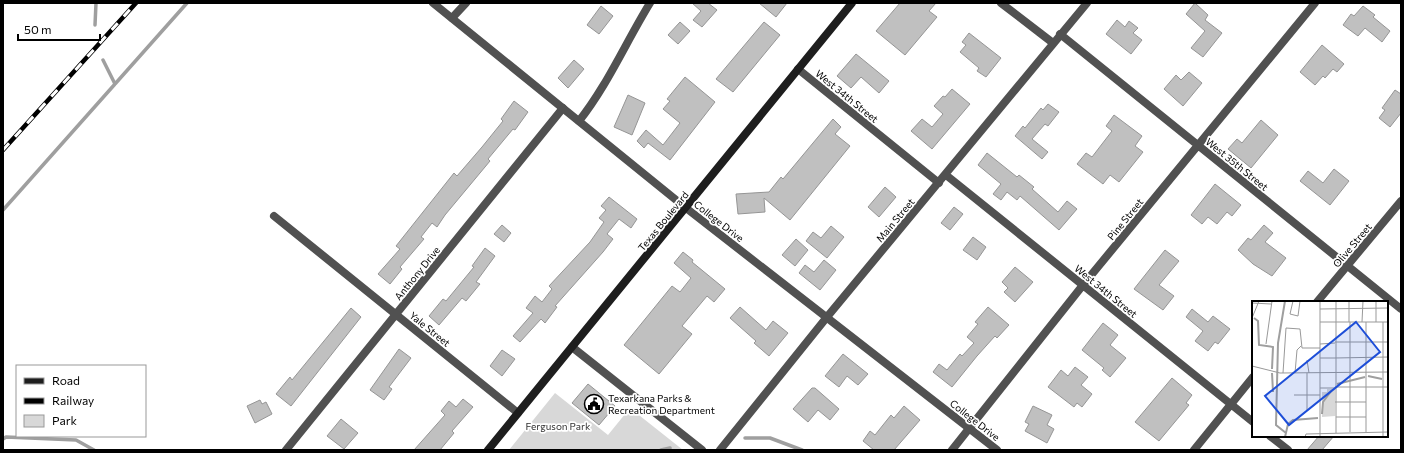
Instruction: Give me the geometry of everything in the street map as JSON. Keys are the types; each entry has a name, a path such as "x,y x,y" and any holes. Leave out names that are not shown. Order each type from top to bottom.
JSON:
{"main road":[{"name":"Texas Boulevard","path":"488,450 852,3"}],"street":[{"name":"College Drive","path":"433,3 686,208 997,450"},
{"path":"452,18 466,3"},
{"path":"579,121 592,105 633,30 650,3"},
{"path":"1001,3 1053,44"},
{"name":"Main Street","path":"720,450 827,317 1087,3"},
{"name":"Pine Street","path":"952,450 1083,286 1315,3"},
{"name":"West 35th Street","path":"1060,34 1401,309"},
{"name":"West 34th Street","path":"798,69 939,183"},
{"name":"Anthony Drive","path":"286,450 563,108"},
{"name":"West 34th Street","path":"946,175 1252,421"},
{"name":"Olive Street","path":"1318,301 1401,201"},
{"name":"Yale Street","path":"274,216 518,413"},
{"path":"572,347 702,450"},
{"path":"1194,450 1252,378"},
{"path":"1271,437 1288,450"}],"green space":[{"name":"Ferguson Park","path":"555,393 608,435 630,408 683,450 509,450"}],"building":[{"path":"692,3 708,3 717,10 702,27 693,20 701,11"},
{"path":"759,3 787,3 776,17"},
{"path":"900,3 936,3 929,11 937,17 905,55 876,31"},
{"path":"1195,3 1208,15 1205,20 1222,33 1203,57 1191,48 1205,31 1186,14"},
{"path":"601,6 613,16 599,34 587,25"},
{"path":"1363,6 1375,15 1373,17 1390,31 1382,42 1365,28 1358,36 1343,25 1351,14 1354,16"},
{"path":"1117,20 1125,27 1129,21 1138,28 1133,33 1142,40 1131,54 1106,34"},
{"path":"680,22 690,31 678,44 668,35"},
{"path":"764,22 780,35 733,92 716,79"},
{"path":"969,33 1001,58 986,77 977,71 979,68 960,52 966,45 962,42"},
{"path":"1322,45 1344,64 1337,72 1333,69 1325,78 1323,76 1315,85 1300,72"},
{"path":"856,54 889,81 879,93 861,77 851,88 837,76"},
{"path":"574,60 584,69 568,88 558,78"},
{"path":"1189,72 1202,83 1183,106 1164,89 1176,75 1181,80"},
{"path":"685,77 715,102 670,160 648,143 644,148 637,141 646,130 663,145 680,123 663,109 670,101 667,99"},
{"path":"952,89 970,104 932,149 911,131 922,119 932,127 943,114 934,106"},
{"path":"1395,90 1401,94 1401,113 1390,127 1379,118 1385,110 1382,108"},
{"path":"628,95 645,103 632,135 614,127"},
{"path":"514,101 528,112 515,130 513,129 488,159 490,161 445,215 437,227 432,223 421,237 424,239 400,267 402,269 390,284 378,274 400,249 396,246 454,173 457,176 482,147 503,121 501,119"},
{"path":"1048,104 1059,112 1048,126 1045,124 1032,139 1048,152 1042,159 1015,136 1023,126 1025,128 1041,108 1043,110"},
{"path":"1114,115 1142,136 1135,146 1143,152 1119,182 1110,175 1103,184 1077,164 1086,153 1092,157 1112,131 1106,126"},
{"path":"833,119 841,127 835,134 850,146 790,220 764,198 765,212 738,214 736,194 769,192 781,177 783,179"},
{"path":"1261,120 1278,135 1251,168 1228,149 1237,139 1242,143"},
{"path":"987,153 1017,177 1019,175 1034,187 1032,189 1058,212 1067,201 1077,209 1059,230 1020,196 1017,200 1007,192 1001,200 993,194 1001,184 978,165"},
{"path":"1334,169 1349,181 1330,205 1300,181 1308,171 1323,183"},
{"path":"1215,184 1241,205 1232,216 1227,212 1217,224 1208,217 1202,224 1191,215"},
{"path":"885,187 896,197 879,217 868,207"},
{"path":"609,197 637,219 631,228 619,219 607,234 613,239 603,252 555,306 557,307 545,323 541,319 520,342 513,336 533,313 526,308 535,296 542,302 552,289 549,286 590,242 604,222 599,218 606,210 601,206"},
{"path":"954,207 963,214 950,230 941,223"},
{"path":"502,225 511,233 504,242 494,234"},
{"path":"1264,225 1273,233 1265,242 1286,258 1272,276 1253,264 1238,250 1248,238 1251,240"},
{"path":"831,226 844,237 827,258 806,241 813,232 821,238"},
{"path":"973,237 986,247 977,260 963,250"},
{"path":"796,239 808,250 795,266 782,255"},
{"path":"485,248 495,256 476,282 480,284 466,301 462,298 439,325 429,316 443,299 446,301 474,267 472,266"},
{"path":"1165,250 1179,261 1159,285 1174,296 1163,310 1134,289"},
{"path":"683,252 693,260 692,262 725,289 714,302 707,296 682,326 692,334 659,374 624,345 672,286 680,292 691,278 674,263"},
{"path":"824,260 836,270 820,290 799,273 805,265 814,272"},
{"path":"1015,267 1033,282 1015,302 1004,292 1008,288 1002,282"},
{"path":"740,307 766,330 773,321 788,333 769,356 754,343 756,341 730,318"},
{"path":"988,307 1009,325 997,338 995,336 952,387 933,372 939,364 947,370 960,354 962,356 974,343 967,337 978,324 975,322"},
{"path":"351,308 361,317 291,406 276,394 290,377 292,380"},
{"path":"1192,309 1208,322 1213,316 1230,329 1218,344 1215,342 1208,351 1195,341 1203,331 1186,317"},
{"path":"1103,323 1118,335 1110,345 1126,358 1110,377 1102,370 1104,368 1082,350"},
{"path":"399,349 411,358 389,387 392,389 384,400 370,390"},
{"path":"502,350 515,359 502,376 490,366"},
{"path":"843,354 868,374 858,385 847,376 839,387 825,376"},
{"path":"1075,367 1088,377 1081,385 1092,394 1082,407 1077,403 1074,407 1048,387 1061,370 1068,376"},
{"path":"1172,378 1192,395 1186,403 1189,405 1159,441 1135,422"},
{"name":"Texarkana Parks & Recreation Department","path":"588,384 615,406 599,425 572,403"},
{"path":"812,388 815,388 839,409 830,420 818,410 808,422 793,409"},
{"path":"463,399 473,407 452,431 454,433 440,450 414,450 445,415 441,411 449,401 456,407"},
{"path":"260,400 262,404 266,402 272,414 255,423 247,406"},
{"path":"904,406 920,420 894,450 874,450 863,441 870,431 875,435 891,415 894,418"},
{"path":"1033,406 1052,415 1047,425 1054,429 1047,443 1025,431 1029,424 1025,422"},
{"path":"341,419 358,433 344,449 327,436"},
{"path":"1318,437 1333,437 1322,450 1307,450"}],"waterway":[{"path":"95,25 96,3"},
{"path":"3,210 187,3"},
{"path":"103,60 115,84"},
{"path":"3,439 6,437 76,440 94,450"},
{"path":"745,438 770,438 802,450"},
{"path":"661,450 670,448"}],"railway":[{"path":"3,150 136,3"}],"place":[{"name":"Texarkana Parks & Recreation Department","path":"594,404"}]}
